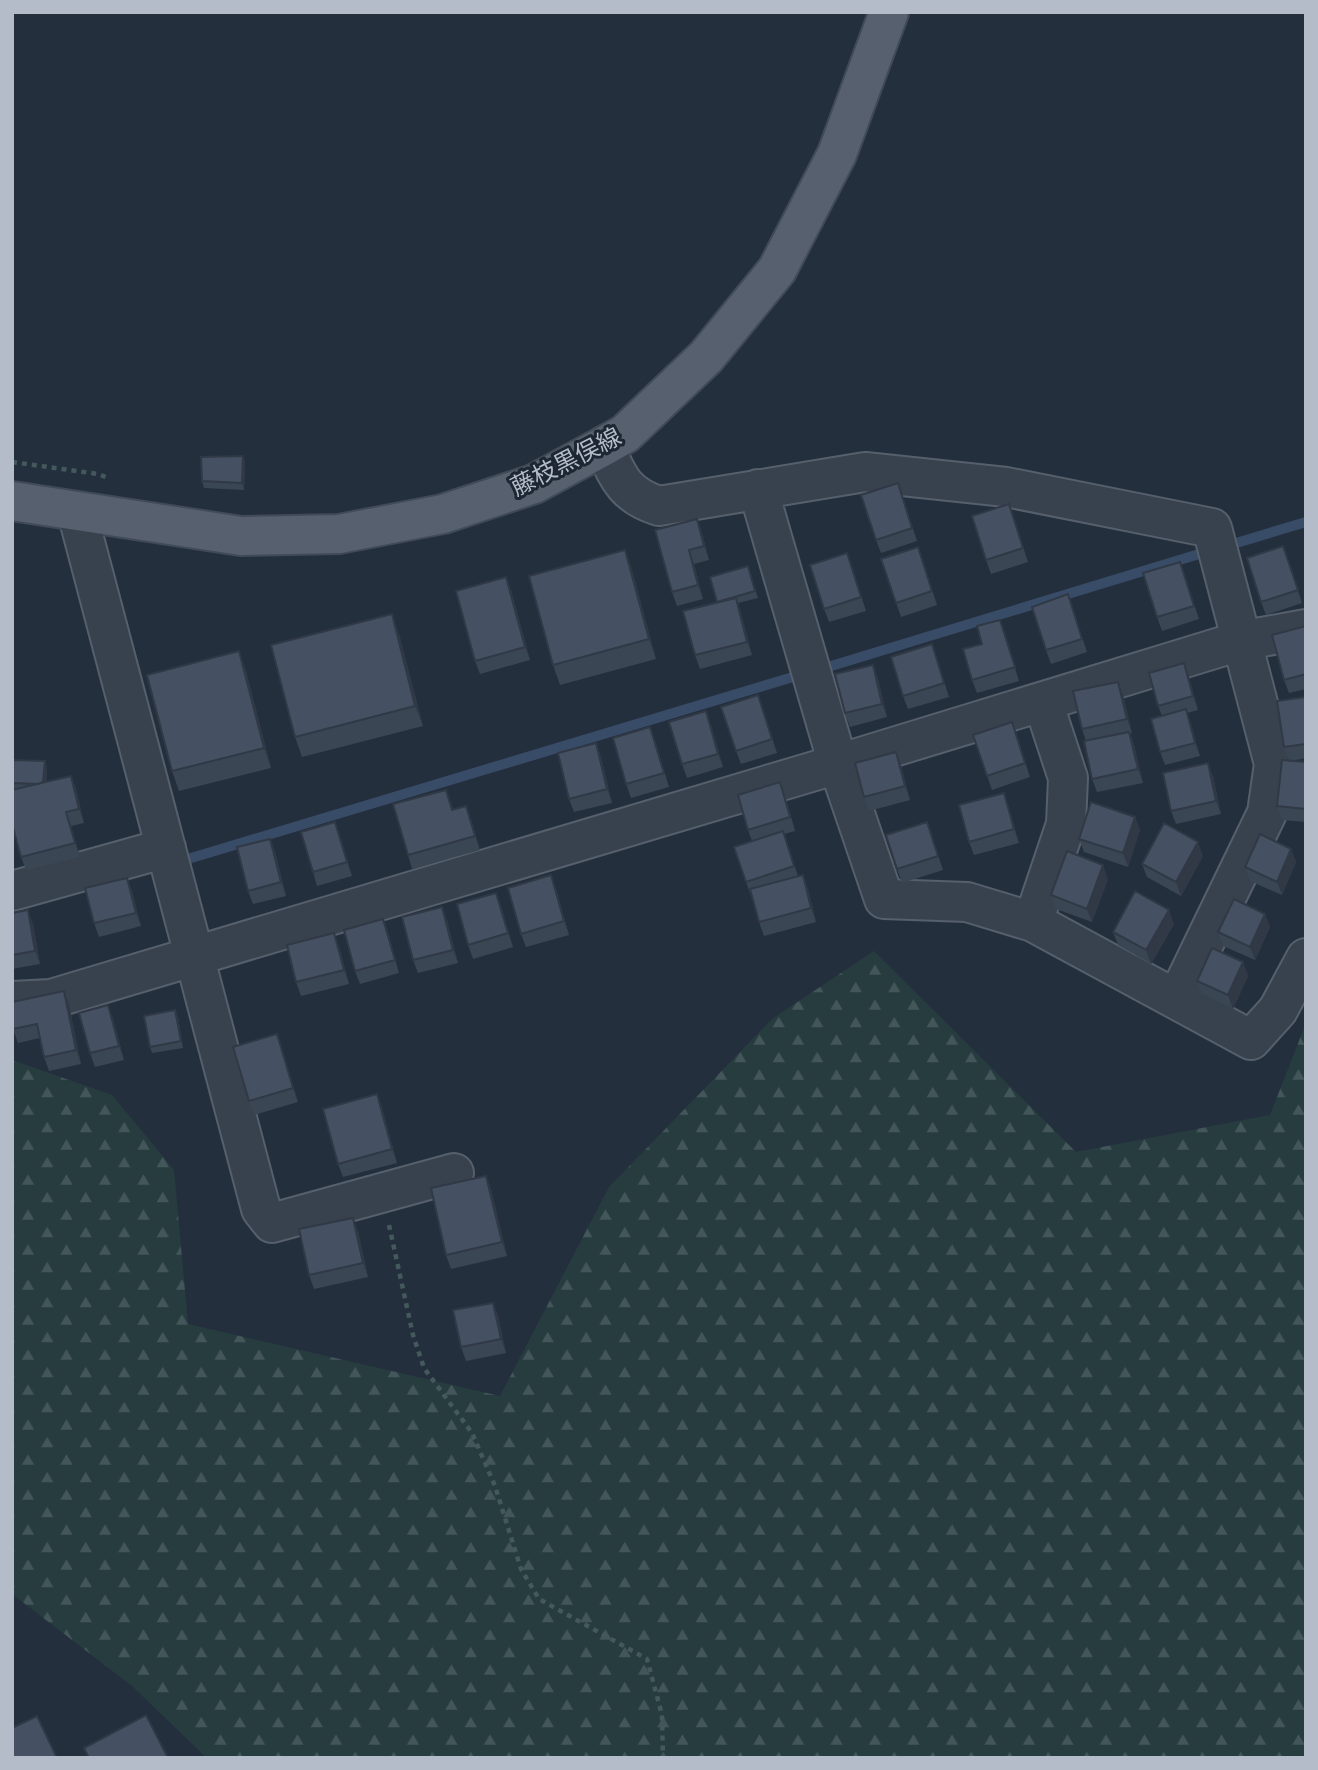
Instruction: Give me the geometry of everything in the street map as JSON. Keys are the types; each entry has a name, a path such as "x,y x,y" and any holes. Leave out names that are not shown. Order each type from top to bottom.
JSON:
{"main road":[{"name":"藤枝黒俣線","path":"12,501 241,536 339,534 443,514 534,484 614,440 706,357 776,270 836,154 888,12"}],"street":[{"path":"614,440 618,478 639,500 659,506 865,472 1006,487 1212,528 1274,764 1267,813 1177,999"},
{"path":"758,489 838,764 884,899 967,902 1033,922 1251,1040 1278,1010 1306,958"},
{"path":"77,512 261,1209 272,1223 454,1173"},
{"path":"12,1001 51,999 1240,641 1306,629"},
{"path":"1033,922 1066,824 1067,813 1068,778 1043,702"},
{"path":"12,891 166,848"}],"path":[{"path":"382,1192 424,1368 472,1433 495,1486 521,1569 538,1599 647,1659 662,1715 663,1758"}],"green space":[{"path":"874,951 1076,1152 1270,1115 1306,1023 1306,1758 207,1758 132,1686 12,1594 12,1060 112,1095 174,1170 188,1324 500,1396 609,1187 772,1019"}],"building":[{"path":"243,456 242,483 202,481 201,457"},
{"path":"898,483 912,528 876,540 861,495"},
{"path":"1009,504 1023,548 986,560 972,516"},
{"path":"697,519 704,546 689,550 698,585 672,592 655,530"},
{"path":"1283,546 1298,590 1261,602 1247,558"},
{"path":"918,547 932,591 896,603 881,559"},
{"path":"625,550 649,639 553,665 529,576"},
{"path":"847,553 861,597 824,609 810,565"},
{"path":"1180,562 1194,606 1157,617 1143,573"},
{"path":"748,566 755,591 717,602 710,577"},
{"path":"506,577 525,647 475,661 456,591"},
{"path":"1068,594 1082,639 1046,650 1032,607"},
{"path":"736,598 747,642 695,655 683,611"},
{"path":"392,614 415,706 295,737 271,645"},
{"path":"1000,620 1015,667 972,680 963,649 982,644 977,626"},
{"path":"1306,626 1306,674 1284,680 1272,635"},
{"path":"932,644 944,683 903,696 891,657"},
{"path":"239,651 264,748 172,771 147,675"},
{"path":"1184,663 1193,696 1158,706 1149,673"},
{"path":"873,665 882,704 845,713 835,674"},
{"path":"1118,682 1127,719 1082,729 1073,691"},
{"path":"758,695 772,739 736,751 721,707"},
{"path":"1306,697 1306,744 1284,747 1277,701"},
{"path":"1186,709 1195,743 1160,752 1151,719"},
{"path":"706,711 718,754 682,764 669,722"},
{"path":"1012,722 1025,763 987,776 973,735"},
{"path":"650,727 664,773 626,784 613,738"},
{"path":"1129,732 1138,769 1092,779 1084,741"},
{"path":"596,743 607,789 569,799 558,753"},
{"path":"896,752 905,786 864,797 855,763"},
{"path":"13,760 45,761 43,782 12,783"},
{"path":"1282,760 1306,762 1306,809 1277,806"},
{"path":"1208,763 1216,801 1171,811 1163,773"},
{"path":"71,776 79,809 66,812 75,843 21,857 12,824 12,790"},
{"path":"780,782 790,817 748,830 738,795"},
{"path":"446,790 452,810 466,806 475,836 408,855 393,804"},
{"path":"1004,793 1014,829 969,842 959,805"},
{"path":"1091,802 1135,817 1123,853 1079,839"},
{"path":"335,822 347,862 313,872 301,832"},
{"path":"927,822 938,856 897,869 886,835"},
{"path":"1164,823 1198,842 1176,882 1142,864"},
{"path":"783,831 794,866 746,882 734,847"},
{"path":"1260,834 1291,849 1277,882 1245,867"},
{"path":"270,839 281,882 248,891 237,847"},
{"path":"1067,851 1103,865 1087,909 1051,895"},
{"path":"551,875 564,921 521,934 508,888"},
{"path":"803,875 811,908 759,922 750,889"},
{"path":"127,878 136,913 94,923 85,888"},
{"path":"1135,891 1169,910 1146,950 1113,932"},
{"path":"496,893 508,933 468,945 457,904"},
{"path":"1234,899 1265,914 1250,947 1218,932"},
{"path":"442,907 453,950 413,960 402,917"},
{"path":"28,910 35,951 12,955 12,913"},
{"path":"383,919 395,960 355,971 344,930"},
{"path":"334,933 344,970 296,982 287,945"},
{"path":"1212,948 1243,962 1228,995 1197,981"},
{"path":"64,991 76,1050 44,1057 37,1024 13,1029 12,1002"},
{"path":"108,1005 119,1046 90,1053 79,1013"},
{"path":"175,1010 181,1041 150,1047 144,1016"},
{"path":"277,1034 293,1088 249,1101 233,1047"},
{"path":"377,1094 392,1149 338,1164 323,1109"},
{"path":"486,1176 502,1242 446,1255 431,1188"},
{"path":"353,1218 363,1263 309,1275 299,1229"},
{"path":"493,1303 501,1339 461,1347 453,1310"},
{"path":"146,1715 168,1758 89,1758 84,1748"},
{"path":"37,1716 57,1758 12,1758 12,1728"}],"waterway":[{"path":"1223,547 1306,522"},
{"path":"818,670 1209,551"},
{"path":"178,862 803,674"}]}
